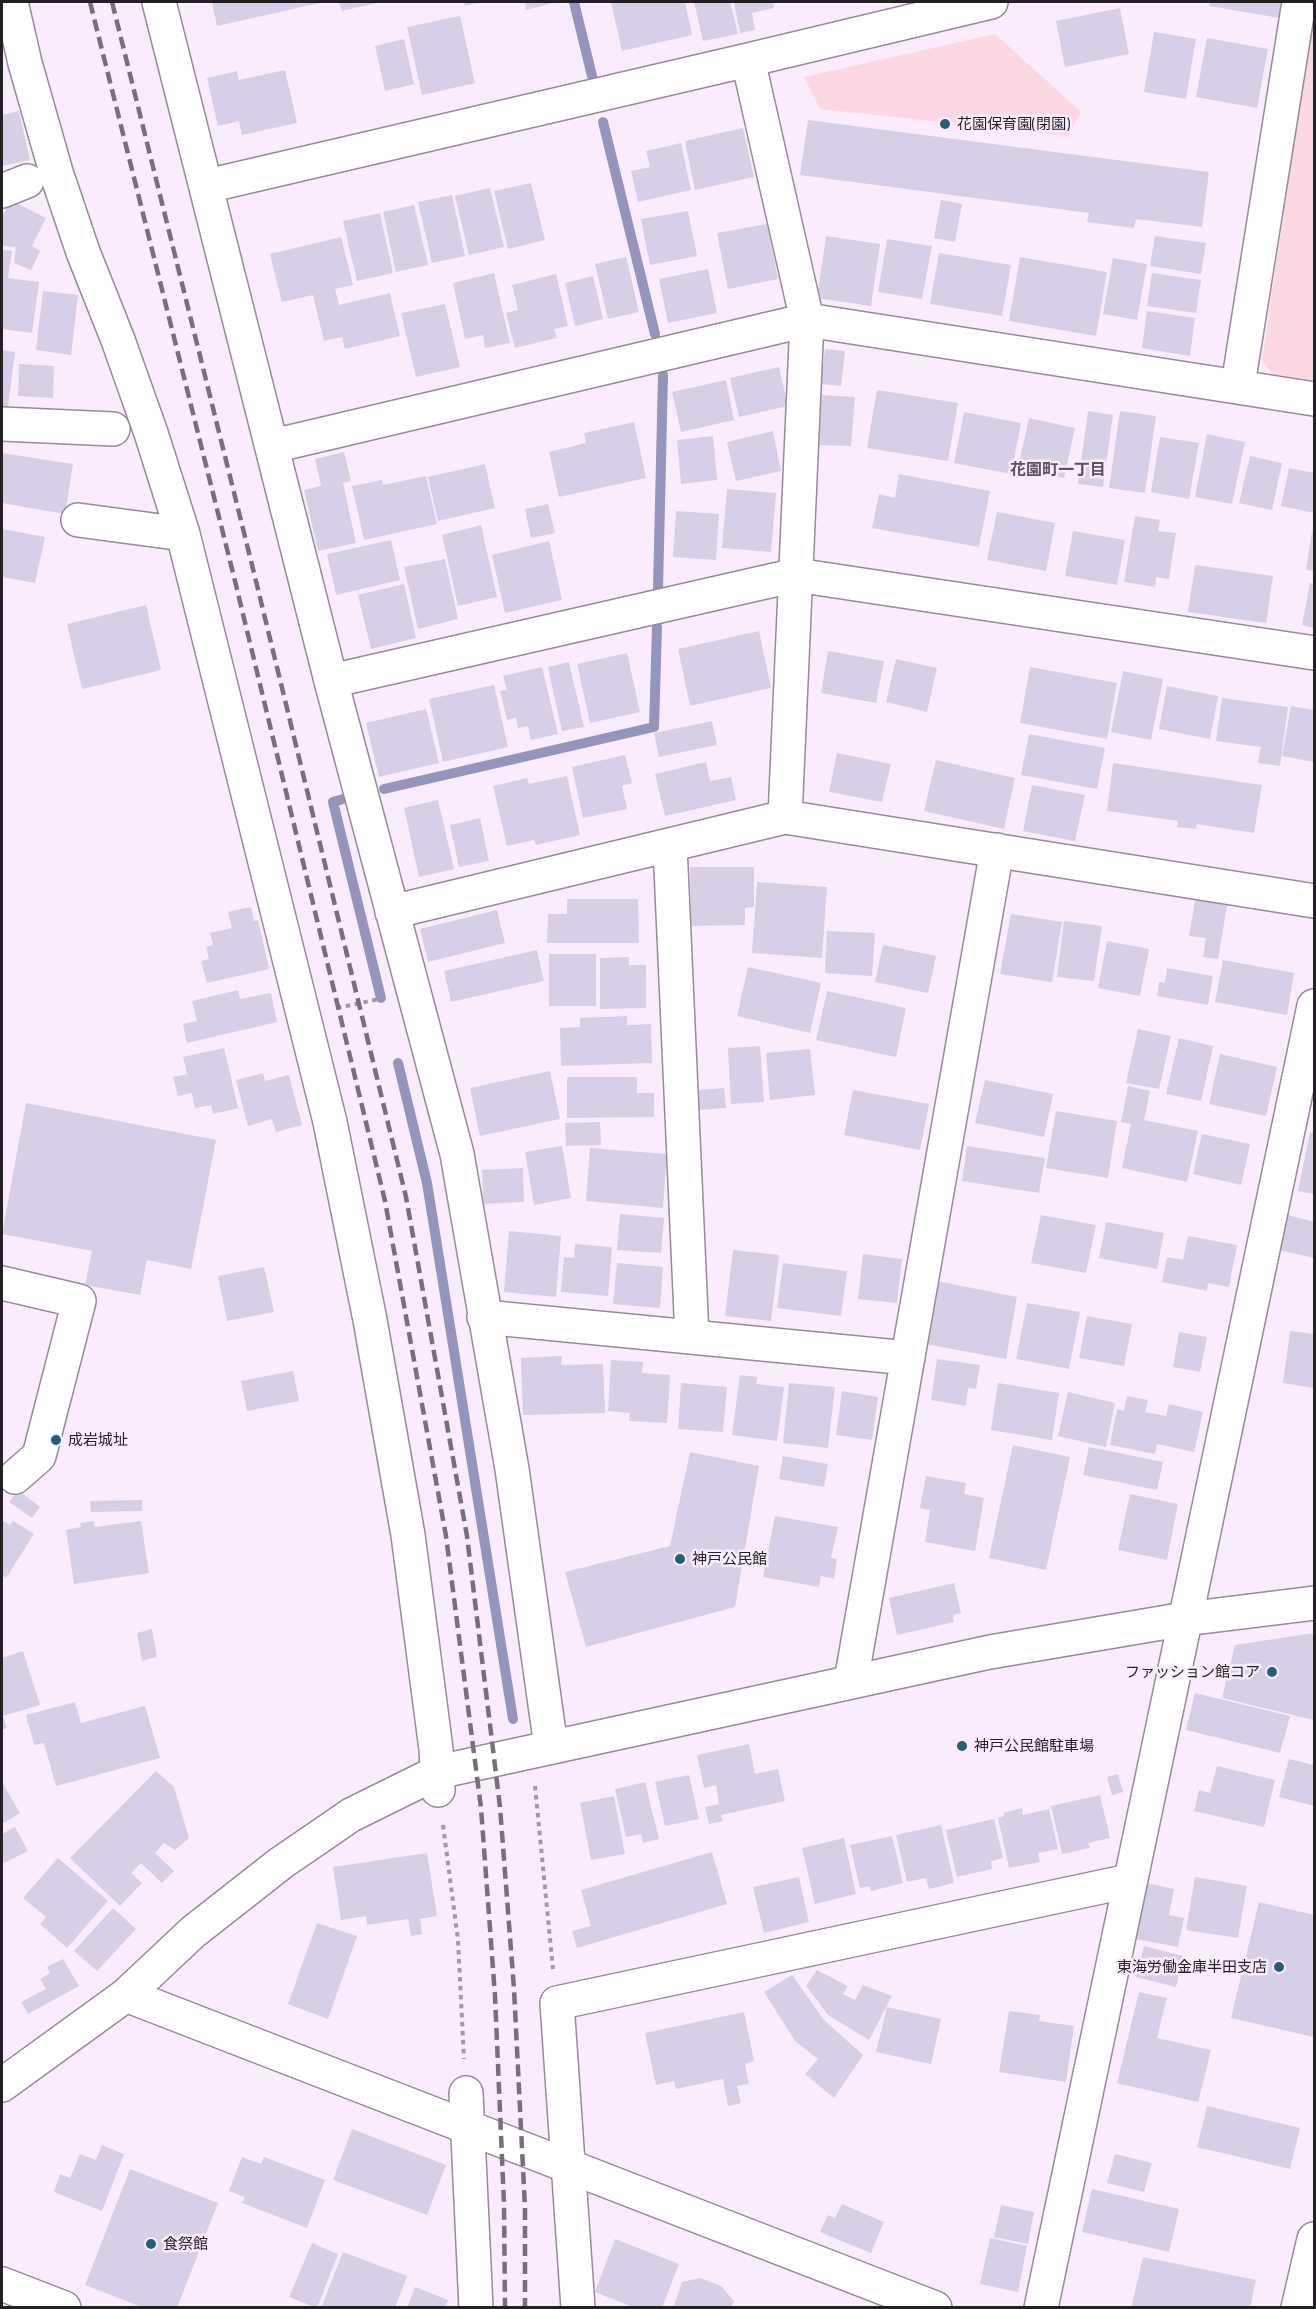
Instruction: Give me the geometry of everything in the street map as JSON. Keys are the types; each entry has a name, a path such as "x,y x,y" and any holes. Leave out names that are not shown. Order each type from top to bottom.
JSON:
{"street":[{"path":"11,2 13,66 118,340 183,534 304,1016 332,1134 370,1320 404,1513 438,1781"},
{"path":"159,2 331,681 457,1154 512,1469 551,1747"},
{"path":"207,186 991,2"},
{"path":"1238,386 1299,2"},
{"path":"748,60 807,320 785,817"},
{"path":"273,446 807,320 1314,399"},
{"path":"2,424 113,429"},
{"path":"78,520 183,534"},
{"path":"331,681 796,575 1314,653"},
{"path":"392,912 785,817 1314,901"},
{"path":"670,846 692,1337"},
{"path":"851,1681 997,850"},
{"path":"1041,2307 1314,1006"},
{"path":"2,1283 79,1301 39,1456 15,1477"},
{"path":"484,1317 908,1358"},
{"path":"2,2085 126,1995 193,1932 281,1863 351,1815 438,1781 551,1747 990,1652 1185,1619 1314,1603"},
{"path":"578,2307 557,2003 1129,1881"},
{"path":"126,1995 935,2307"},
{"path":"466,2093 476,2307"},
{"path":"1298,2307 1314,2239"},
{"path":"2,2283 64,2307"}],"path":[{"path":"304,1016 381,999 384,1009"},
{"path":"438,1781 458,1940 466,2093"},
{"path":"535,1782 557,2003"}],"shaded area":[{"path":"1314,7 1314,380 1273,374 1262,361"},
{"path":"995,34 1081,112 1068,136 820,109 804,77"}],"building":[{"path":"212,2 324,2 217,26"},
{"path":"339,2 381,2 342,11"},
{"path":"464,2 480,2 465,6"},
{"path":"525,2 557,2 526,10"},
{"path":"611,2 685,2 692,35 622,51"},
{"path":"694,2 730,2 738,34 703,41"},
{"path":"734,2 773,2 774,8 752,13 755,30 740,33"},
{"path":"1210,2 1283,2 1280,18 1209,6"},
{"path":"1120,8 1129,54 1065,67 1056,21"},
{"path":"460,16 475,83 422,95 407,27"},
{"path":"1154,32 1196,39 1186,99 1144,92"},
{"path":"1207,38 1268,49 1257,108 1196,97"},
{"path":"404,39 414,84 385,91 375,46"},
{"path":"285,70 297,123 242,135 239,121 218,126 207,78 237,71 239,80"},
{"path":"19,111 30,160 2,166 2,115"},
{"path":"808,120 1209,172 1202,227 1136,219 1134,228 1087,222 1089,213 800,175"},
{"path":"743,128 754,177 695,190 685,141"},
{"path":"681,143 691,190 638,202 631,171 650,167 646,151"},
{"path":"531,183 545,240 508,249 494,191"},
{"path":"490,188 504,247 469,255 455,196"},
{"path":"452,195 465,256 432,263 418,202"},
{"path":"10,200 46,218 32,246 40,251 31,270 14,263 16,247 2,246 2,213 4,214"},
{"path":"941,200 962,204 955,242 934,238"},
{"path":"414,205 428,265 396,272 383,212"},
{"path":"688,211 697,256 650,265 641,219"},
{"path":"380,213 393,273 357,281 343,221"},
{"path":"767,224 778,279 728,289 717,233"},
{"path":"826,236 880,244 871,306 817,298"},
{"path":"1155,236 1206,243 1201,274 1150,266"},
{"path":"341,237 353,285 335,289 339,305 390,293 400,336 345,349 342,337 324,341 313,295 282,302 270,254"},
{"path":"887,239 932,246 922,299 878,292"},
{"path":"2,250 12,251 8,278 39,282 32,333 2,329"},
{"path":"939,253 1011,265 1002,316 930,304"},
{"path":"626,257 639,312 608,319 595,264"},
{"path":"1020,257 1107,272 1096,336 1009,321"},
{"path":"1113,258 1147,264 1137,320 1103,314"},
{"path":"708,269 717,313 668,323 659,279"},
{"path":"494,273 510,343 485,348 483,335 465,339 453,283"},
{"path":"1152,273 1201,280 1196,313 1147,306"},
{"path":"556,274 568,326 554,329 557,338 515,348 506,313 518,310 512,285"},
{"path":"593,276 603,319 575,326 565,283"},
{"path":"43,291 78,295 71,355 36,350"},
{"path":"445,304 460,367 416,377 401,313"},
{"path":"1147,311 1195,318 1190,356 1142,348"},
{"path":"825,349 845,351 841,386 821,384"},
{"path":"2,350 15,352 8,407 2,406"},
{"path":"19,364 54,366 53,398 18,396"},
{"path":"779,367 788,406 739,417 730,378"},
{"path":"726,380 734,420 681,432 672,392"},
{"path":"877,390 958,403 948,461 867,448"},
{"path":"822,395 855,397 851,446 819,445"},
{"path":"1088,411 1113,415 1103,487 1078,484"},
{"path":"1120,411 1156,416 1145,493 1109,488"},
{"path":"964,412 1021,423 1011,474 954,463"},
{"path":"1029,418 1075,428 1064,478 1018,468"},
{"path":"634,422 646,478 559,497 549,452 586,443 584,433"},
{"path":"773,431 781,471 736,481 727,442"},
{"path":"1207,434 1245,442 1232,504 1195,497"},
{"path":"713,436 717,480 681,484 677,440"},
{"path":"1160,437 1199,443 1189,499 1151,492"},
{"path":"344,452 351,481 343,483 356,543 318,551 304,490 321,486 315,459"},
{"path":"2,453 73,464 65,514 2,503"},
{"path":"1250,456 1282,463 1272,510 1239,503"},
{"path":"485,464 495,508 438,521 428,477"},
{"path":"1289,468 1314,473 1314,513 1281,506"},
{"path":"899,474 990,491 979,547 872,528 879,494 895,498"},
{"path":"426,476 437,524 364,540 352,486 382,480 383,485"},
{"path":"727,489 776,493 771,552 722,548"},
{"path":"548,504 555,533 531,538 525,509"},
{"path":"676,511 719,514 716,560 673,557"},
{"path":"997,512 1055,523 1046,571 987,560"},
{"path":"1135,516 1160,520 1158,531 1176,533 1169,579 1156,577 1155,587 1124,582"},
{"path":"481,525 497,597 458,606 442,535"},
{"path":"2,529 45,537 35,583 2,577"},
{"path":"1073,531 1125,540 1117,585 1065,576"},
{"path":"1312,531 1314,532 1314,571 1306,570"},
{"path":"391,540 400,580 336,595 327,554"},
{"path":"549,541 562,600 505,613 492,555"},
{"path":"445,559 458,619 418,629 404,567"},
{"path":"1195,565 1273,576 1266,623 1188,612"},
{"path":"1310,583 1314,584 1314,628 1302,625"},
{"path":"404,584 416,638 371,649 358,595"},
{"path":"146,605 161,670 82,689 67,624"},
{"path":"759,631 771,688 690,706 678,649"},
{"path":"828,651 884,661 876,703 821,693"},
{"path":"627,653 640,712 590,723 577,664"},
{"path":"896,659 937,668 927,712 886,702"},
{"path":"569,662 584,727 562,731 548,667"},
{"path":"542,667 558,734 531,740 528,726 518,728 516,718 507,720 500,691 507,690 503,676"},
{"path":"1030,667 1117,683 1107,739 1020,723"},
{"path":"1123,671 1163,679 1151,740 1111,732"},
{"path":"494,685 508,747 443,762 429,699"},
{"path":"1167,686 1218,696 1210,739 1159,729"},
{"path":"1222,698 1288,707 1280,766 1258,763 1261,747 1216,741"},
{"path":"1291,706 1314,710 1314,762 1282,756"},
{"path":"426,709 439,763 379,777 366,723"},
{"path":"712,721 717,745 659,757 654,733"},
{"path":"1029,734 1105,748 1097,789 1021,775"},
{"path":"837,753 891,764 882,802 829,792"},
{"path":"625,755 632,783 622,786 627,809 583,818 572,767"},
{"path":"936,760 1015,778 1004,829 924,811"},
{"path":"706,762 710,781 731,777 736,800 665,816 655,774"},
{"path":"1113,763 1262,785 1254,833 1197,824 1196,829 1177,827 1178,821 1107,811"},
{"path":"567,776 580,835 536,845 534,840 507,846 493,786 527,778 529,784"},
{"path":"1032,785 1085,795 1075,841 1023,831"},
{"path":"438,800 454,869 419,877 404,808"},
{"path":"480,818 489,861 459,867 450,825"},
{"path":"690,867 754,867 754,907 745,908 745,925 691,926"},
{"path":"757,882 827,887 822,958 752,953"},
{"path":"1196,895 1228,900 1218,959 1203,957 1206,938 1189,936"},
{"path":"567,899 638,899 639,943 547,943 548,914 567,914"},
{"path":"251,907 254,921 258,920 269,969 207,983 201,961 209,959 206,947 213,945 210,933 232,928 228,912"},
{"path":"497,910 505,943 428,962 420,929"},
{"path":"1011,914 1062,922 1052,982 1000,974"},
{"path":"1064,921 1102,926 1094,981 1057,977"},
{"path":"827,931 875,933 872,976 825,973"},
{"path":"1107,941 1149,949 1140,996 1098,988"},
{"path":"883,945 936,956 928,993 875,982"},
{"path":"537,950 544,981 451,1002 444,971"},
{"path":"549,954 596,954 596,1006 549,1006"},
{"path":"629,957 629,965 646,965 646,1008 600,1009 600,958"},
{"path":"1223,960 1294,973 1287,1015 1215,1002"},
{"path":"748,967 821,983 810,1033 737,1016"},
{"path":"1167,968 1213,976 1208,1005 1157,996 1159,982 1165,983"},
{"path":"238,990 240,999 271,993 277,1022 187,1043 183,1024 197,1021 192,1001"},
{"path":"827,991 906,1008 896,1057 816,1040"},
{"path":"627,1016 627,1025 651,1024 652,1063 561,1066 560,1028 580,1027 580,1018"},
{"path":"1138,1029 1171,1036 1159,1089 1126,1083"},
{"path":"1179,1038 1213,1046 1201,1101 1166,1094"},
{"path":"760,1046 764,1102 731,1104 728,1048"},
{"path":"224,1048 238,1108 213,1114 211,1105 195,1108 192,1093 178,1096 173,1077 187,1074 183,1057"},
{"path":"810,1049 815,1095 770,1100 766,1053"},
{"path":"1220,1054 1277,1067 1266,1116 1209,1104"},
{"path":"550,1071 560,1119 480,1136 470,1088"},
{"path":"263,1073 265,1081 289,1075 302,1125 276,1132 272,1119 248,1126 236,1080"},
{"path":"567,1077 637,1077 637,1093 654,1093 654,1117 567,1118"},
{"path":"985,1080 1053,1094 1044,1137 975,1123"},
{"path":"1128,1086 1150,1091 1144,1120 1198,1131 1187,1182 1122,1168 1131,1124 1121,1122"},
{"path":"724,1088 726,1108 698,1110 697,1090"},
{"path":"853,1090 929,1104 920,1150 844,1135"},
{"path":"26,1103 216,1140 191,1269 147,1260 140,1295 85,1285 92,1251 2,1234"},
{"path":"1056,1111 1117,1121 1108,1178 1046,1168"},
{"path":"600,1122 601,1145 566,1146 565,1123"},
{"path":"1310,1132 1314,1133 1314,1194 1298,1191"},
{"path":"1202,1134 1250,1144 1241,1185 1193,1174"},
{"path":"562,1146 571,1198 534,1205 525,1152"},
{"path":"967,1146 1045,1158 1039,1193 962,1181"},
{"path":"590,1148 667,1154 663,1208 586,1201"},
{"path":"523,1168 524,1202 483,1204 482,1170"},
{"path":"620,1214 664,1218 661,1253 617,1250"},
{"path":"1041,1215 1096,1225 1086,1273 1031,1263"},
{"path":"1288,1215 1314,1222 1314,1258 1279,1250"},
{"path":"1106,1222 1164,1233 1157,1269 1099,1258"},
{"path":"509,1231 561,1236 556,1297 504,1292"},
{"path":"1188,1236 1237,1245 1229,1287 1208,1283 1207,1291 1162,1282 1167,1257 1183,1260"},
{"path":"575,1244 612,1247 608,1296 561,1292 564,1257 574,1258"},
{"path":"733,1250 779,1255 771,1321 725,1316"},
{"path":"863,1254 902,1259 897,1303 858,1299"},
{"path":"617,1263 663,1267 660,1308 613,1304"},
{"path":"783,1263 847,1271 841,1316 777,1308"},
{"path":"264,1267 274,1312 227,1321 218,1276"},
{"path":"937,1281 1017,1297 1006,1359 925,1344"},
{"path":"1027,1303 1080,1312 1069,1369 1016,1359"},
{"path":"1087,1316 1132,1324 1124,1366 1079,1358"},
{"path":"1290,1331 1314,1334 1314,1388 1283,1383"},
{"path":"1179,1332 1207,1337 1200,1372 1173,1367"},
{"path":"562,1356 561,1365 603,1364 605,1413 523,1415 521,1358"},
{"path":"937,1359 980,1365 976,1389 968,1388 966,1406 931,1400"},
{"path":"611,1360 643,1362 642,1373 670,1375 667,1423 629,1421 630,1413 608,1411"},
{"path":"293,1371 299,1401 247,1411 241,1381"},
{"path":"740,1375 757,1377 756,1384 784,1387 777,1441 732,1435"},
{"path":"681,1383 727,1387 723,1432 678,1429"},
{"path":"789,1383 835,1387 828,1448 783,1443"},
{"path":"998,1383 1059,1393 1052,1440 991,1430"},
{"path":"842,1391 878,1397 872,1440 836,1435"},
{"path":"1068,1392 1115,1403 1106,1447 1058,1436"},
{"path":"1127,1396 1148,1400 1145,1412 1166,1416 1169,1404 1203,1412 1194,1452 1157,1444 1155,1454 1110,1445 1117,1409 1124,1411"},
{"path":"1013,1445 1070,1457 1046,1570 989,1558"},
{"path":"1089,1447 1163,1462 1157,1490 1083,1475"},
{"name":"神戸公民館","path":"690,1452 759,1466 735,1607 586,1647 565,1572 670,1546"},
{"path":"783,1456 828,1464 824,1487 779,1479"},
{"path":"926,1476 966,1483 964,1494 984,1498 975,1551 925,1542 930,1510 920,1508"},
{"path":"18,1490 40,1507 32,1518 9,1502"},
{"path":"1130,1494 1178,1504 1167,1560 1118,1550"},
{"path":"142,1500 142,1511 91,1512 90,1501"},
{"path":"775,1516 838,1527 831,1558 837,1559 834,1579 821,1576 819,1587 763,1577"},
{"path":"2,1520 10,1525 13,1521 34,1534 6,1578 2,1575"},
{"path":"94,1521 95,1527 141,1521 149,1573 74,1584 66,1530 81,1527 80,1523"},
{"path":"954,1583 961,1613 953,1615 954,1622 897,1635 889,1598"},
{"path":"152,1629 157,1657 142,1661 137,1633"},
{"name":"ファッション館コア","path":"1314,1633 1314,1720 1222,1698 1235,1645"},
{"path":"23,1651 40,1705 3,1716 7,1728 2,1730 2,1658"},
{"path":"1195,1693 1290,1716 1280,1753 1186,1730"},
{"path":"75,1702 81,1723 145,1706 160,1758 56,1786 44,1743 34,1745 26,1715"},
{"path":"749,1744 755,1774 778,1769 785,1801 721,1815 723,1821 709,1824 705,1807 719,1804 716,1785 704,1788 697,1755"},
{"path":"1289,1759 1314,1765 1314,1806 1279,1797"},
{"path":"1217,1766 1275,1780 1264,1827 1194,1811 1199,1790 1210,1793"},
{"path":"156,1771 174,1787 189,1838 175,1850 164,1843 155,1853 174,1871 162,1883 141,1863 131,1873 142,1883 120,1906 70,1858"},
{"path":"1118,1774 1123,1792 1112,1795 1107,1777"},
{"path":"689,1775 699,1819 665,1826 655,1782"},
{"path":"2,1782 20,1813 2,1824"},
{"path":"645,1782 659,1839 643,1843 641,1834 626,1837 615,1789"},
{"path":"1100,1795 1110,1838 1088,1843 1090,1848 1062,1854 1051,1806"},
{"path":"614,1796 625,1854 591,1860 580,1803"},
{"path":"1022,1808 1023,1815 1049,1809 1058,1849 1038,1853 1040,1862 1009,1868 998,1818 1004,1816 1003,1813"},
{"path":"994,1819 1003,1858 991,1861 992,1869 957,1877 946,1830"},
{"path":"941,1825 954,1883 929,1889 926,1878 907,1882 896,1835"},
{"path":"15,1827 28,1851 4,1863 2,1834"},
{"path":"892,1836 903,1883 871,1891 869,1886 860,1888 850,1845"},
{"path":"844,1838 856,1894 815,1904 802,1848"},
{"path":"712,1852 727,1904 577,1948 572,1931 591,1926 581,1890"},
{"path":"427,1853 437,1916 420,1919 422,1934 411,1936 408,1919 367,1925 366,1916 341,1920 333,1867"},
{"path":"58,1858 108,1901 67,1948 40,1924 46,1917 23,1898"},
{"path":"799,1877 809,1922 764,1933 753,1887"},
{"path":"1195,1877 1247,1886 1238,1938 1186,1930"},
{"path":"1147,1883 1174,1889 1169,1915 1184,1918 1178,1947 1136,1939"},
{"name":"東海労働金庫半田支店","path":"1259,1902 1314,1915 1314,2037 1231,2018"},
{"path":"113,1908 136,1929 97,1971 74,1951"},
{"path":"317,1923 357,1936 328,2019 288,2004"},
{"path":"1144,1946 1183,1956 1176,1987 1136,1977"},
{"path":"63,1959 79,1986 28,2014 21,2002 46,1989 40,1979 50,1973 47,1967"},
{"path":"817,1970 848,1986 843,1994 855,2000 863,1985 892,1996 869,2040 828,2015 806,1986"},
{"path":"792,1975 824,2020 863,2055 834,2098 805,2074 818,2059 795,2041 764,1992"},
{"path":"1139,1992 1167,1998 1157,2038 1211,2050 1198,2102 1117,2083"},
{"path":"887,2007 941,2019 931,2064 876,2052"},
{"path":"1009,2011 1040,2015 1039,2021 1074,2026 1066,2082 999,2072"},
{"path":"744,2012 754,2061 745,2064 749,2084 737,2086 741,2103 728,2106 723,2079 676,2089 674,2081 656,2085 645,2033"},
{"path":"1207,2106 1300,2128 1290,2169 1197,2147"},
{"path":"352,2129 446,2165 427,2215 333,2180"},
{"path":"102,2145 124,2154 102,2211 54,2192 60,2174 70,2178 80,2154 96,2160"},
{"path":"1115,2154 1152,2163 1144,2192 1107,2183"},
{"path":"242,2157 261,2164 264,2157 325,2180 307,2228 242,2203 245,2197 229,2191"},
{"name":"食祭館","path":"130,2169 218,2203 177,2308 144,2308 85,2285"},
{"path":"1092,2189 1179,2209 1169,2252 1082,2232"},
{"path":"842,2204 884,2222 871,2253 820,2232 828,2215 835,2218"},
{"path":"1001,2205 1034,2212 1028,2244 994,2237"},
{"path":"990,2238 1027,2246 1018,2292 980,2284"},
{"path":"615,2239 679,2264 662,2308 635,2308 595,2292"},
{"path":"312,2243 338,2254 317,2308 289,2297"},
{"path":"343,2252 407,2276 395,2308 321,2308"},
{"path":"1143,2257 1256,2280 1250,2308 1131,2308"},
{"path":"700,2278 721,2286 734,2301 731,2308 673,2308 682,2282"},
{"path":"415,2287 448,2300 445,2308 407,2308"}],"waterway":[{"path":"574,2 592,76"},
{"path":"603,122 655,334"},
{"path":"658,589 663,375"},
{"path":"384,789 654,727 657,627"},
{"path":"343,799 333,802 381,998"},
{"path":"398,1063 427,1183 513,1719"}],"railway":[{"path":"90,2 235,581 385,1201 446,1536 481,1808 495,1996 504,2204 505,2308"},
{"path":"112,2 406,1197 467,1536 500,1807 514,1989 525,2208 525,2308"}],"place":[{"name":"花園保育園(閉園)","path":"945,124"},
{"name":"成岩城址","path":"56,1440"},
{"name":"神戸公民館","path":"680,1559"},
{"name":"ファッション館コア","path":"1272,1672"},
{"name":"神戸公民館駐車場","path":"962,1746"},
{"name":"東海労働金庫半田支店","path":"1279,1967"},
{"name":"食祭館","path":"151,2244"}],"district":[{"name":"花園町一丁目","path":"1058,470"}]}
